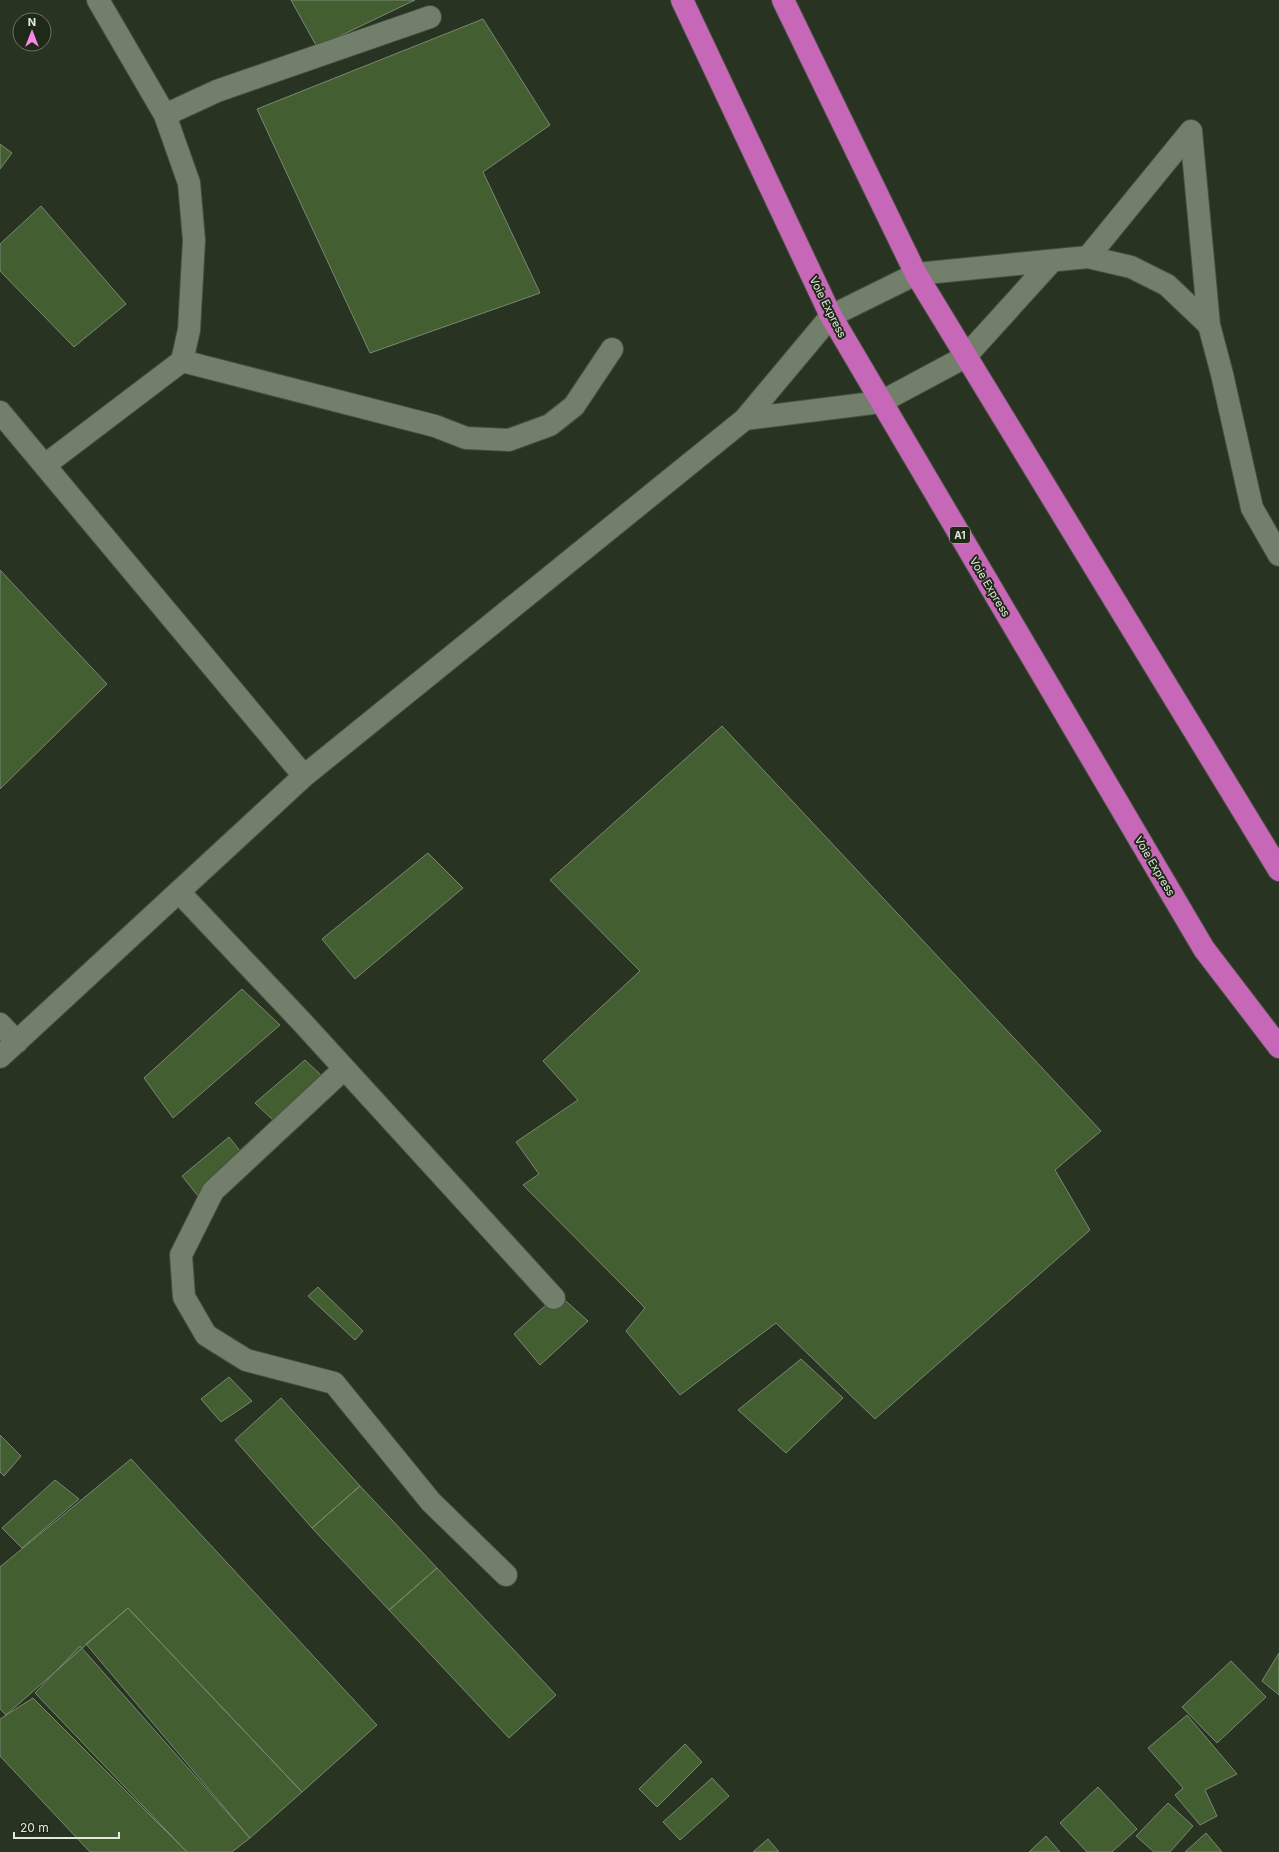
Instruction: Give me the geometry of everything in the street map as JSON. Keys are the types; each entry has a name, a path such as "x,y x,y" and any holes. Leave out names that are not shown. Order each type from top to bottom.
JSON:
{"highway":[{"name":"Voie Express","path":"682,0 831,316 1204,948 1279,1048"},
{"path":"783,0 916,274 965,357 1279,870"}],"street":[{"path":"45,465 182,361 189,330 194,240 189,184 165,115 98,0"},
{"path":"165,115 218,91 430,17"},
{"path":"1088,257 1191,130 1208,325 1222,374 1252,508 1279,555"},
{"path":"0,1057 304,776 745,419 831,316 916,274 1088,257 1131,267 1167,285 1208,325"},
{"path":"745,419 881,402 965,357 1052,261"},
{"path":"182,361 435,426 466,438 509,440 550,425 574,406 612,349"},
{"path":"0,412 304,776"},
{"path":"179,892 554,1298"},
{"path":"0,1024 17,1042"},
{"path":"344,1069 213,1191 181,1255 184,1297 206,1335 246,1360 334,1383 431,1502 506,1575"}],"building":[{"path":"291,0 415,0 317,47"},
{"path":"483,19 550,125 483,172 540,293 370,353 257,109"},
{"path":"0,144 12,153 0,169"},
{"path":"41,206 126,304 74,347 0,271 0,244"},
{"path":"0,570 107,684 0,789"},
{"path":"722,726 1101,1131 1055,1170 1090,1230 875,1419 776,1323 680,1395 626,1331 645,1308 523,1185 539,1174 516,1142 578,1100 543,1061 640,971 550,880"},
{"path":"428,853 463,888 355,979 322,939"},
{"path":"242,989 280,1025 173,1118 144,1078"},
{"path":"305,1060 323,1077 274,1121 255,1103"},
{"path":"229,1137 244,1156 198,1196 182,1176"},
{"path":"318,1287 363,1331 355,1340 308,1296"},
{"path":"558,1294 588,1321 540,1365 514,1334"},
{"path":"801,1359 843,1398 786,1453 738,1410"},
{"path":"229,1377 252,1401 221,1422 201,1399"},
{"path":"281,1398 360,1486 312,1528 235,1440"},
{"path":"0,1435 21,1456 4,1476 0,1472"},
{"path":"131,1459 377,1725 302,1792 128,1608 6,1715 0,1709 0,1567"},
{"path":"55,1480 79,1499 22,1548 2,1528"},
{"path":"360,1486 437,1568 389,1610 312,1528"},
{"path":"437,1568 556,1695 509,1738 389,1610"},
{"path":"128,1608 302,1792 250,1838 86,1644"},
{"path":"80,1646 250,1838 232,1852 187,1852 35,1693"},
{"path":"1279,1653 1279,1695 1262,1681"},
{"path":"1231,1661 1266,1697 1217,1743 1182,1707"},
{"path":"33,1698 187,1852 90,1852 0,1756 0,1719"},
{"path":"1187,1715 1237,1774 1205,1790 1217,1816 1200,1825 1175,1795 1183,1788 1148,1748"},
{"path":"685,1744 702,1762 657,1807 639,1789"},
{"path":"712,1778 729,1796 680,1840 663,1822"},
{"path":"1098,1787 1137,1829 1112,1852 1087,1852 1060,1823"},
{"path":"1168,1803 1193,1826 1170,1852 1154,1852 1136,1836"},
{"path":"1206,1833 1222,1852 1185,1852"},
{"path":"1046,1836 1060,1852 1029,1852"},
{"path":"768,1839 779,1852 753,1852"}]}
